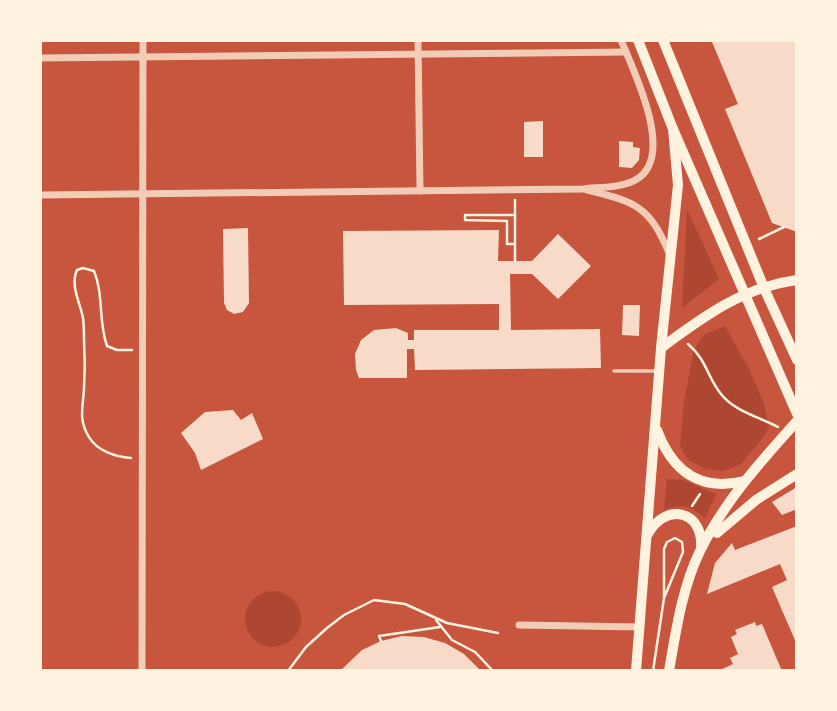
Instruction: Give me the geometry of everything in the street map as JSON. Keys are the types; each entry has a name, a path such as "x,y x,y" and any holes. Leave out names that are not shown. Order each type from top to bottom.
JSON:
{"main road":[{"path":"638,40 673,129 797,414"},
{"path":"663,40 764,288 797,360"},
{"path":"636,671 657,428 661,348 678,185 673,129"},
{"path":"661,348 713,310 744,294 797,280"},
{"path":"669,671 680,608 702,547 744,481 797,421"},
{"path":"657,428 670,456 681,469 698,480 726,485 744,481"},
{"path":"702,547 757,500 797,474"},
{"path":"647,537 653,526 665,516 675,514 685,516 698,528 702,547"}],"street":[{"path":"142,671 143,40"},
{"path":"418,40 420,191"},
{"path":"40,195 583,189 630,182 638,179 644,172 651,156 652,129 644,96 621,40"},
{"path":"40,58 626,52"},
{"path":"583,189 621,198 644,210 657,226 671,256"},
{"path":"519,625 641,627"}],"lane":[{"path":"614,371 660,371"}],"path":[{"path":"515,190 515,261"},
{"path":"515,215 466,215 466,220 507,221 507,244 515,244"},
{"path":"746,244 784,228"},
{"path":"142,350 117,350 107,346 103,334 100,286 97,278 94,271 83,268 77,270 74,276 75,290 83,318 84,391 80,410 83,424 88,436 102,450 126,458 142,458"},
{"path":"678,335 704,361 725,399 787,432"},
{"path":"685,516 708,483"},
{"path":"653,671 664,598 664,549 667,542 675,538 682,542 682,552 664,598"},
{"path":"288,671 306,647 327,628 344,615 374,600 405,604 434,618 466,628 498,633"},
{"path":"434,618 452,640 475,652 493,671"},
{"path":"380,641 379,636 395,632 441,627"}],"shaded area":[{"path":"687,209 719,279 682,308"},
{"path":"725,326 749,369 763,401 769,426 765,435 741,464 723,471 706,469 688,460 680,446 684,402 694,349 705,334"},
{"path":"667,479 683,480 716,494 705,518 686,507 664,510"},
{"path":"273,591 284,593 293,599 299,608 299,630 293,639 284,645 273,647 262,645 253,639 247,630 245,619 247,608 253,599 262,593"}],"building":[{"path":"797,40 797,232 772,223 725,109 738,104 712,42"},
{"path":"543,121 543,157 524,157 524,122"},
{"path":"619,141 633,142 633,147 640,148 639,160 632,168 619,167"},
{"path":"248,228 249,303 243,312 234,314 227,310 224,303 223,229"},
{"path":"499,230 498,261 532,261 558,234 591,266 558,299 532,274 510,274 511,330 600,329 601,368 415,370 414,349 407,349 407,378 359,378 355,354 361,340 374,330 396,328 408,333 408,340 414,340 414,330 499,330 499,304 344,305 343,231"},
{"path":"623,305 640,305 639,336 622,335"},
{"path":"233,410 241,420 252,413 263,439 201,470 195,453 181,433 205,412"},
{"path":"797,487 797,509 782,515 772,502"},
{"path":"797,526 797,645 772,587 787,580 780,564 707,594 715,563 732,543 735,550"},
{"path":"755,622 756,626 762,624 782,671 718,671 733,664 730,658 738,654 731,637 737,634 735,630"},
{"path":"402,636 424,637 445,643 464,654 481,671 340,671 362,650 381,641"}]}
